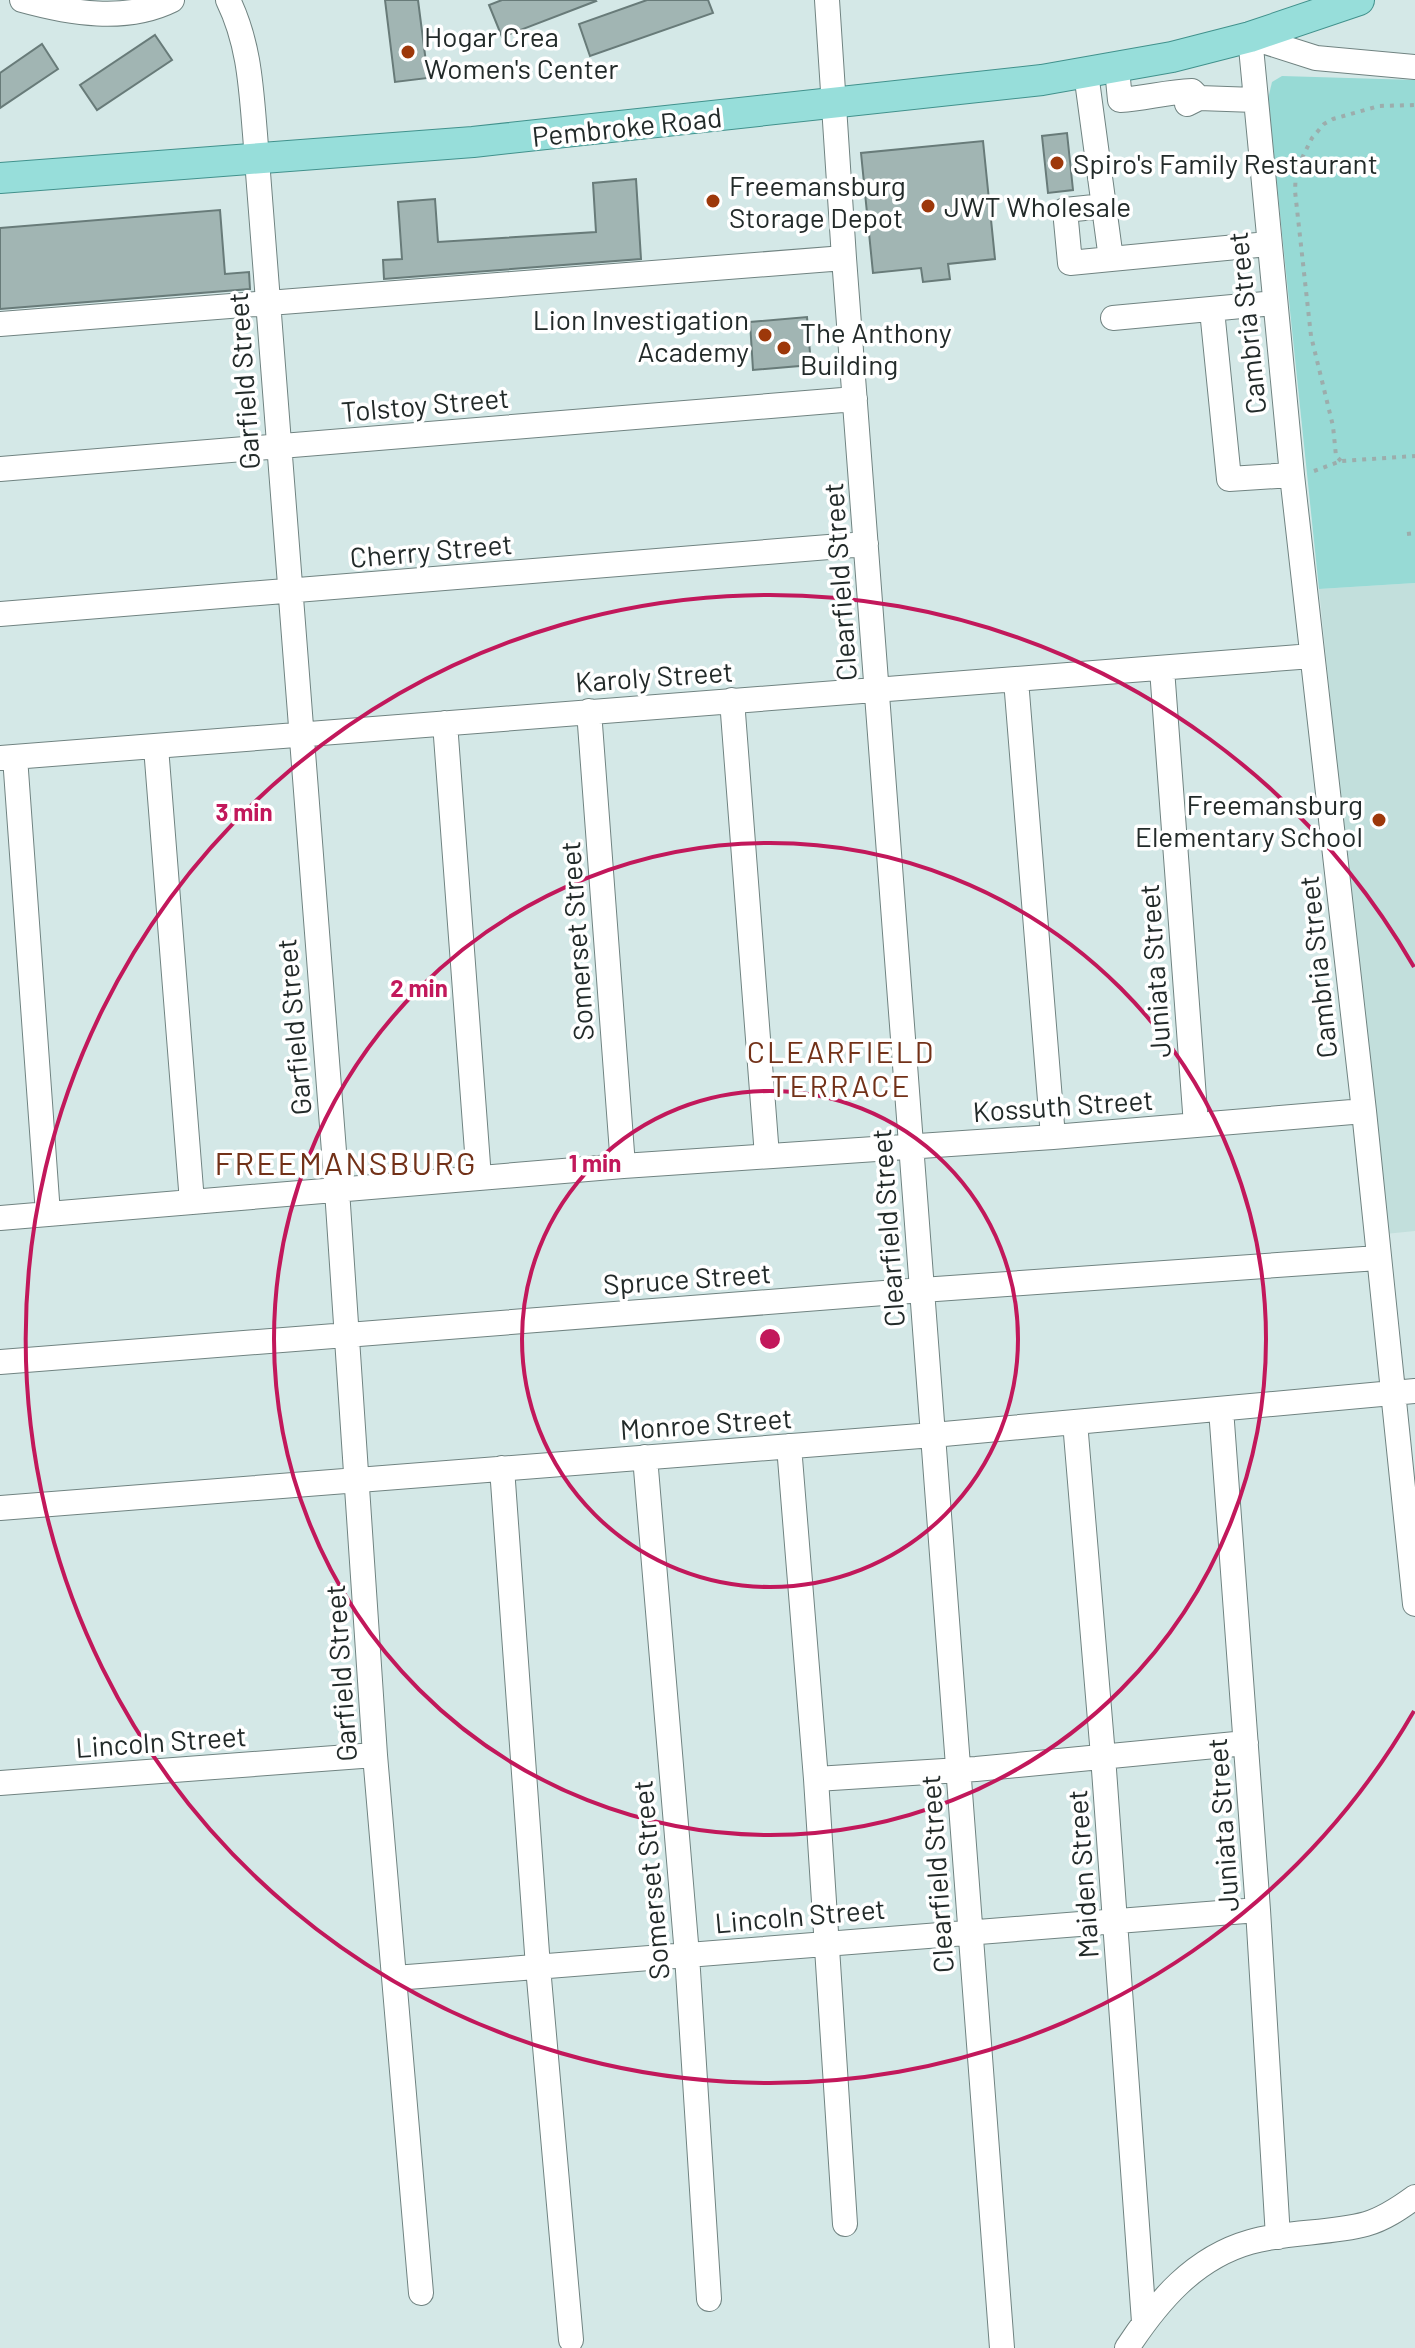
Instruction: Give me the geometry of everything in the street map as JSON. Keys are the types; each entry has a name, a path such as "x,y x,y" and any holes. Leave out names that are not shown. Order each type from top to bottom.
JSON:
{"main road":[{"name":"Pembroke Road","path":"0,178 473,142 1117,69 1250,37 1359,0"}],"street":[{"path":"22,0 71,12 112,13 155,7 172,0"},
{"name":"Garfield Street","path":"228,0 241,28 249,63 337,1190 375,1755 421,2293"},
{"name":"Clearfield Street","path":"827,0 1002,2348"},
{"path":"1250,37 1316,58 1415,67"},
{"name":"Cambria Street","path":"1250,37 1274,303 1303,473 1312,656 1378,1258 1403,1392 1415,1604"},
{"path":"1117,69 1120,100 1158,98 1165,92 1192,91 1199,98 1255,100"},
{"path":"1086,73 1111,259"},
{"path":"1104,206 1065,210 1070,263 1268,244"},
{"path":"0,324 844,258"},
{"path":"1113,318 1274,303"},
{"path":"1212,310 1229,479 1303,473"},
{"name":"Tolstoy Street","path":"0,469 855,399"},
{"name":"Cherry Street","path":"0,614 866,544"},
{"name":"Karoly Street","path":"8,757 1312,656"},
{"name":"Juniata Street","path":"1162,669 1196,1125"},
{"path":"1016,680 1053,1137"},
{"path":"732,700 767,1156"},
{"name":"Somerset Street","path":"589,711 623,1166"},
{"path":"445,723 479,1178"},
{"path":"156,747 192,1202"},
{"path":"8,757 48,1214"},
{"name":"Kossuth Street","path":"0,1218 623,1166 1053,1137 1364,1111"},
{"name":"Spruce Street","path":"0,1362 922,1290 1378,1258"},
{"name":"Monroe Street","path":"0,1508 933,1435 1403,1392"},
{"name":"Juniata Street","path":"1221,1409 1258,1910 1278,2237"},
{"name":"Maiden Street","path":"1075,1422 1144,2322"},
{"path":"789,1446 816,1779 845,2224"},
{"name":"Somerset Street","path":"645,1457 687,1955 709,2299"},
{"path":"502,1468 538,1967 571,2340"},
{"path":"816,1779 958,1770 1246,1743"},
{"name":"Lincoln Street","path":"0,1783 375,1755"},
{"name":"Lincoln Street","path":"395,1978 1258,1910"},
{"path":"1127,2348 1169,2292 1209,2260 1252,2242 1366,2224 1393,2212 1415,2197"}],"path":[{"path":"1341,461 1336,456 1331,417 1311,336 1294,180 1304,150 1324,124 1359,110 1392,104 1415,105"},
{"path":"1303,473 1341,461 1415,456"},
{"path":"1407,534 1415,533"}],"shaded area":[{"path":"1282,76 1415,80 1415,583 1319,589 1268,99 1272,82"},
{"name":"Freemansburg Elementary School","path":"1415,583 1415,1231 1385,1234 1319,589"}],"building":[{"name":"Hogar Crea Women's Center","path":"385,0 418,0 428,78 395,82"},
{"path":"502,0 596,1 502,37 489,5"},
{"path":"647,0 708,0 713,13 590,56 579,24"},
{"path":"155,35 172,60 97,110 80,85"},
{"path":"42,44 58,69 0,108 0,73"},
{"name":"Spiro's Family Restaurant","path":"1067,133 1073,190 1048,193 1042,136"},
{"name":"JWT Wholesale","path":"983,141 995,259 948,264 950,279 923,282 921,268 873,273 861,153"},
{"path":"636,179 641,259 384,279 383,260 402,259 398,202 435,199 438,242 596,232 593,183"},
{"path":"220,210 225,274 249,272 250,289 0,309 0,228"},
{"name":"The Anthony Building","path":"807,317 811,365 753,370 750,322"}],"place":[{"name":"Hogar Crea Women's Center","path":"408,52"},
{"name":"Spiro's Family Restaurant","path":"1057,163"},
{"name":"Freemansburg Storage Depot","path":"713,201"},
{"name":"JWT Wholesale","path":"928,206"},
{"name":"Lion Investigation Academy","path":"765,335"},
{"name":"The Anthony Building","path":"784,348"},
{"name":"Freemansburg Elementary School","path":"1379,820"}],"district":[{"name":"CLEARFIELD TERRACE","path":"841,1068"},
{"name":"FREEMANSBURG","path":"346,1162"}]}
